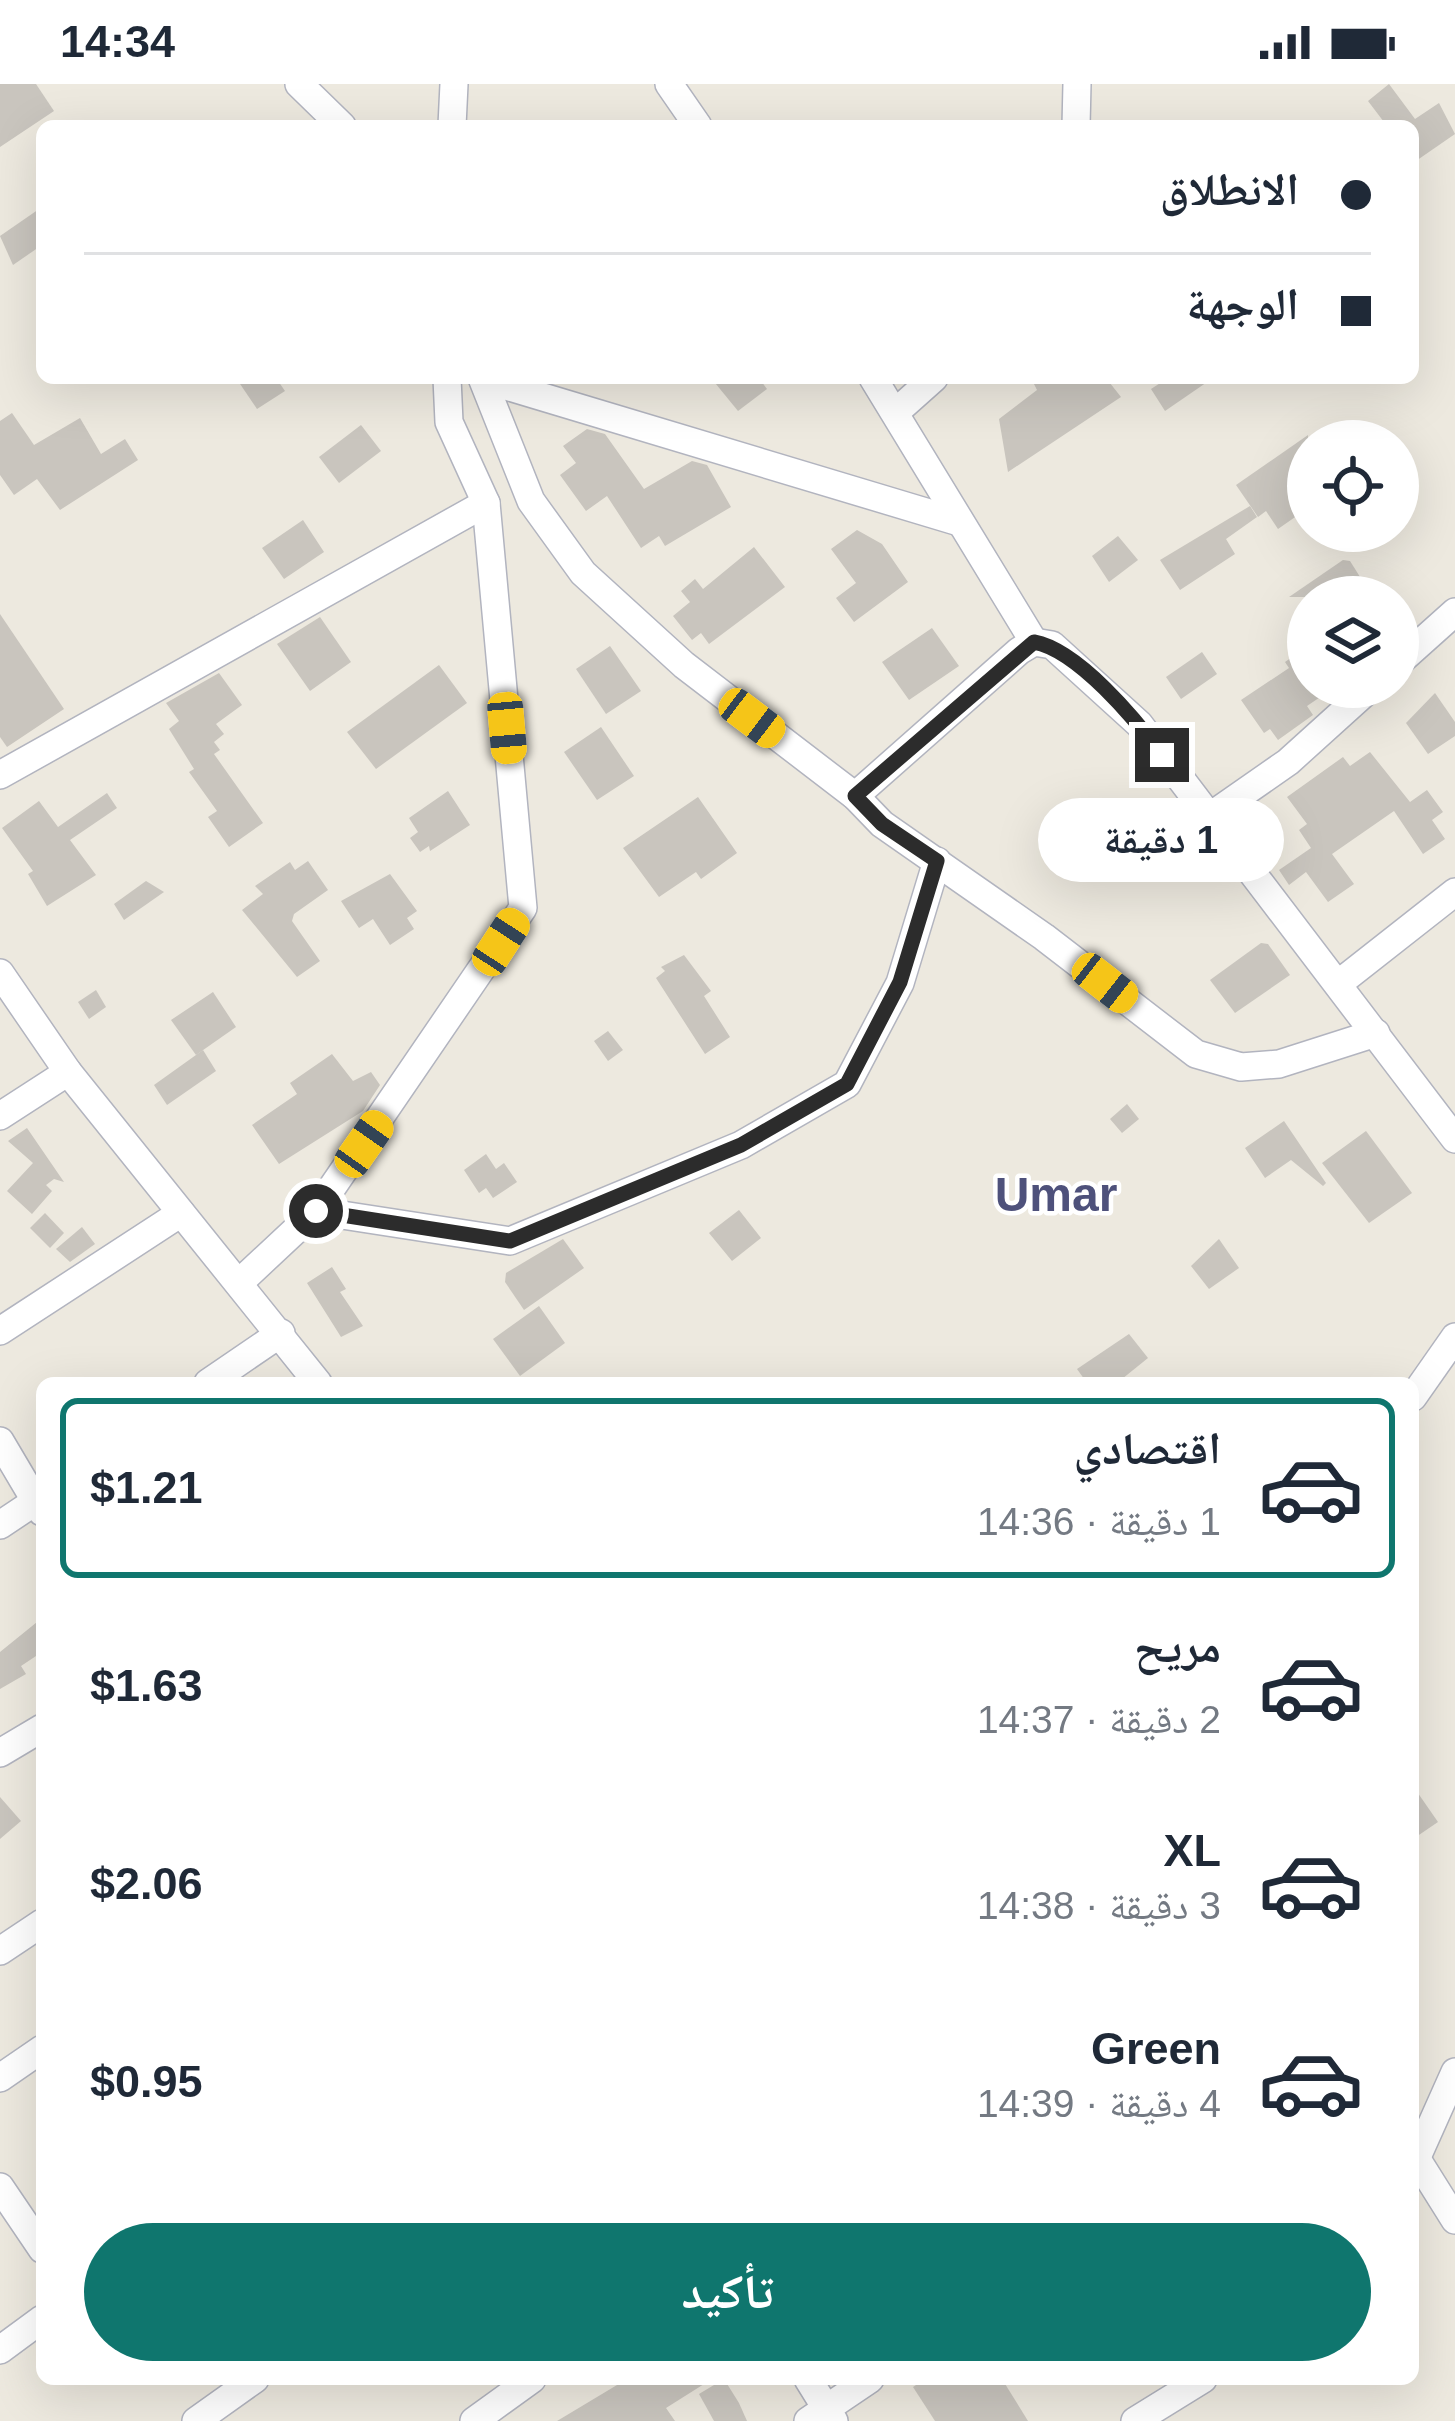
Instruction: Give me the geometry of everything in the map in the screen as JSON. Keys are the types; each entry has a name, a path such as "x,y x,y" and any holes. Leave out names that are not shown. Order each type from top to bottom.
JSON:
{"street":[{"path":"299,84 336,120"},
{"path":"452,120 454,84"},
{"path":"669,84 694,120"},
{"path":"1076,120 1077,84"},
{"path":"240,1282 316,1211 523,908 487,503 449,422 447,384"},
{"path":"485,384 531,501 583,573 684,665 855,796 882,824 1196,1054 1241,1067 1279,1064 1376,1034"},
{"path":"503,384 959,522"},
{"path":"877,384 1034,642 1052,645 1139,724 1455,1138"},
{"path":"897,411 927,384"},
{"path":"0,775 487,503"},
{"path":"1419,644 1455,612"},
{"path":"855,796 1034,642"},
{"path":"1208,818 1288,762 1348,708"},
{"path":"316,1211 510,1241 741,1145 847,1084 900,982 937,861"},
{"path":"1338,984 1455,892"},
{"path":"0,974 68,1072 314,1377"},
{"path":"0,1116 68,1072"},
{"path":"0,1331 181,1213"},
{"path":"217,1377 281,1333"},
{"path":"1419,1388 1455,1337"},
{"path":"0,1441 36,1498"},
{"path":"0,1526 36,1506"},
{"path":"0,1753 36,1732"},
{"path":"0,1951 36,1927"},
{"path":"5,2064 36,2052"},
{"path":"1419,2148 1455,2072"},
{"path":"1419,2166 1455,2220"},
{"path":"0,2187 36,2239"},
{"path":"0,2350 36,2323"},
{"path":"196,2421 247,2385"},
{"path":"474,2421 524,2385"},
{"path":"810,2385 823,2417 863,2385"},
{"path":"1135,2421 1182,2409"}],"building":[{"path":"0,84 36,84 54,111 0,147"},
{"path":"1389,84 1415,119 1439,103 1455,134 1419,159 1419,120 1382,120 1368,101"},
{"path":"36,211 36,249 13,265 0,236"},
{"path":"240,384 280,384 285,391 257,409"},
{"path":"716,384 763,384 767,389 738,411"},
{"path":"1034,384 1111,384 1121,397 1008,472 999,419 1037,390"},
{"path":"1159,384 1204,384 1165,411 1151,389"},
{"path":"12,413 34,445 80,418 101,454 125,439 138,460 60,510 37,479 14,495 0,475 0,421"},
{"path":"361,425 381,451 339,483 319,457"},
{"path":"587,429 605,434 644,489 692,461 707,465 731,507 665,546 659,536 641,548 607,496 586,511 560,475 576,463 563,446"},
{"path":"1287,450 1287,523 1278,529 1266,511 1258,517 1236,485"},
{"path":"1250,506 1257,517 1226,539 1235,554 1180,590 1160,560"},
{"path":"303,520 324,552 284,579 262,548"},
{"path":"857,530 882,544 908,582 854,622 836,598 856,583 831,549"},
{"path":"1118,536 1138,560 1109,582 1092,556"},
{"path":"754,547 785,587 709,644 701,633 692,640 673,616 690,602 681,591 695,579 703,589"},
{"path":"1343,560 1350,561 1359,576 1320,576"},
{"path":"0,614 64,709 7,747 0,737"},
{"path":"320,617 351,662 310,691 277,644"},
{"path":"932,628 959,666 909,700 882,662"},
{"path":"610,646 641,691 606,714 576,669"},
{"path":"1202,652 1217,674 1181,699 1166,677"},
{"path":"439,665 467,703 376,769 347,732"},
{"path":"1287,669 1287,708 1308,708 1313,715 1278,740 1270,729 1264,733 1241,700"},
{"path":"219,673 242,705 216,724 224,734 214,742 220,750 214,754 263,823 229,847 208,817 217,811 189,772 194,769 169,729 179,721 166,703"},
{"path":"1435,693 1455,722 1455,736 1428,754 1406,723"},
{"path":"601,727 634,776 597,800 564,752"},
{"path":"1370,752 1410,802 1427,790 1443,812 1432,820 1445,839 1423,854 1394,811 1332,854 1354,884 1328,902 1306,872 1289,885 1279,870 1311,848 1299,830 1307,824 1287,797 1343,757 1350,766"},
{"path":"448,791 470,825 430,851 429,846 420,852 410,838 418,832 409,818"},
{"path":"107,793 117,808 70,840 96,875 47,906 28,874 33,871 2,828 39,801 58,827"},
{"path":"698,797 737,853 701,879 696,872 659,897 623,848"},
{"path":"308,861 328,890 294,914 292,921 320,961 297,977 242,910 263,894 255,886 290,862 295,870"},
{"path":"390,874 417,911 407,918 414,929 390,945 373,919 359,928 341,901"},
{"path":"146,881 164,892 124,920 114,904"},
{"path":"1261,943 1268,944 1290,975 1235,1013 1210,980"},
{"path":"684,955 711,991 704,996 730,1037 705,1054 656,978 665,971 661,967"},
{"path":"96,990 106,1007 89,1019 78,1002"},
{"path":"213,992 236,1027 196,1055 171,1020"},
{"path":"608,1031 623,1050 608,1061 594,1041"},
{"path":"203,1050 216,1071 167,1105 154,1085"},
{"path":"332,1054 353,1081 371,1072 380,1085 363,1111 279,1164 252,1125 297,1094 290,1083"},
{"path":"1127,1104 1139,1119 1122,1133 1110,1119"},
{"path":"1284,1121 1326,1183 1323,1186 1291,1160 1265,1178 1245,1148"},
{"path":"27,1128 64,1182 54,1179 46,1185 52,1191 32,1214 7,1191 33,1163 8,1141"},
{"path":"1366,1131 1412,1193 1369,1223 1322,1163"},
{"path":"486,1154 496,1169 504,1163 517,1182 493,1198 486,1188 479,1193 464,1170"},
{"path":"739,1210 761,1238 732,1261 709,1233"},
{"path":"45,1213 64,1233 50,1248 30,1228"},
{"path":"82,1227 95,1244 70,1262 56,1249"},
{"path":"563,1239 584,1268 524,1310 505,1282 506,1273"},
{"path":"1219,1239 1239,1268 1209,1289 1191,1266"},
{"path":"332,1267 346,1289 340,1292 363,1326 341,1337 307,1283"},
{"path":"539,1306 565,1343 520,1376 493,1339"},
{"path":"1129,1334 1148,1358 1124,1377 1083,1377 1077,1369"},
{"path":"36,1623 36,1656 21,1666 26,1674 0,1689 0,1652"},
{"path":"1419,1795 1438,1822 1419,1835"},
{"path":"0,1797 21,1821 0,1839"},
{"path":"617,2385 702,2385 666,2408 675,2421 557,2421"},
{"path":"714,2385 728,2385 747,2421 714,2421 699,2394"},
{"path":"1006,2385 1028,2421 935,2421 913,2387"}],"district":[{"name":"Umar","path":"1056,1194"}],"route":[{"path":"316,1211 510,1241 741,1145 847,1084 900,982 937,861 882,824 855,796 1034,642 1052,645 1076,664 1139,724 1162,755"}]}
